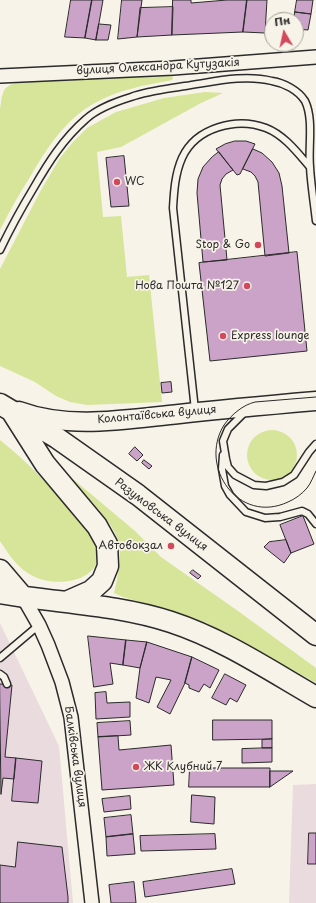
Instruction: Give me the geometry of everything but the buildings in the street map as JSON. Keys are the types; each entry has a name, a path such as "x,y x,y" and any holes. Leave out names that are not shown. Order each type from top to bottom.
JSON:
{"main road":[{"name":"Колонтаївська вулиця","path":"4,406 38,417 80,421 115,420 316,401"},
{"path":"4,406 45,464 97,526 107,544 108,566 102,581 91,591 65,602"},
{"name":"Разумовська вулиця","path":"4,406 57,438 138,495 316,635"},
{"path":"0,570 23,597"},
{"path":"0,593 134,612 170,622 199,632 225,644 316,697"}],"street":[{"name":"вулиця Олександра Кутузакія","path":"0,76 173,68 316,57"},
{"name":"Балківська вулиця","path":"23,597 39,625 62,682 71,717 92,903"}],"lane":[{"path":"0,250 12,224 59,147 73,130 87,118 104,107 133,96 217,81 251,78 272,81 286,86 298,93 304,101 310,127 310,166 316,221"},
{"path":"196,412 173,208 176,178 183,157 194,142 209,131 227,124 247,123 267,129 281,137 293,147 310,166"},
{"path":"254,406 244,412 232,424 223,441 222,468 225,486 230,495 246,512 265,518 280,517 302,511 308,514 316,524"},
{"path":"223,441 228,467 235,475 254,485 266,486 283,482 294,475 316,444"},
{"path":"0,658 39,625"},
{"path":"0,674 4,677 7,684"}],"shaded area":[{"path":"0,623 59,746 73,903 0,903"},
{"path":"316,784 316,903 289,903 293,785"}],"green space":[{"path":"172,76 172,80 141,86 102,99 73,118 57,136 43,156 18,196 0,230 0,109 3,93 8,86 35,80"},
{"path":"205,92 223,93 201,103 121,147 97,152 103,217 121,216 127,277 149,275 162,402 87,405 70,402 56,396 35,382 0,366 0,269 41,190 60,158 87,128 116,112 164,98"},
{"path":"267,430 277,430 290,437 297,450 297,460 290,473 277,480 267,480 258,476 251,469 247,460 247,450 251,441 258,434"},
{"path":"0,440 39,476 91,534 96,543 98,559 94,568 87,574 78,579 55,582 35,577 19,566 0,541"},
{"path":"67,474 135,531 161,557 316,668 316,683 207,623 114,593 120,560 118,540 110,524"}],"tram line":[{"path":"316,397 255,402 242,408 224,425 217,441 216,458 220,474 228,488 239,499 254,506 270,507 288,502 301,494 307,488 316,471"}],"place":[{"name":"WC","path":"117,182"},
{"name":"Stop & Go","path":"258,245"},
{"name":"Нова Пошта №127","path":"247,286"},
{"name":"Express lounge","path":"223,336"},
{"name":"Автовокзал","path":"171,546"},
{"name":"ЖК Клубний 7","path":"136,767"}]}
